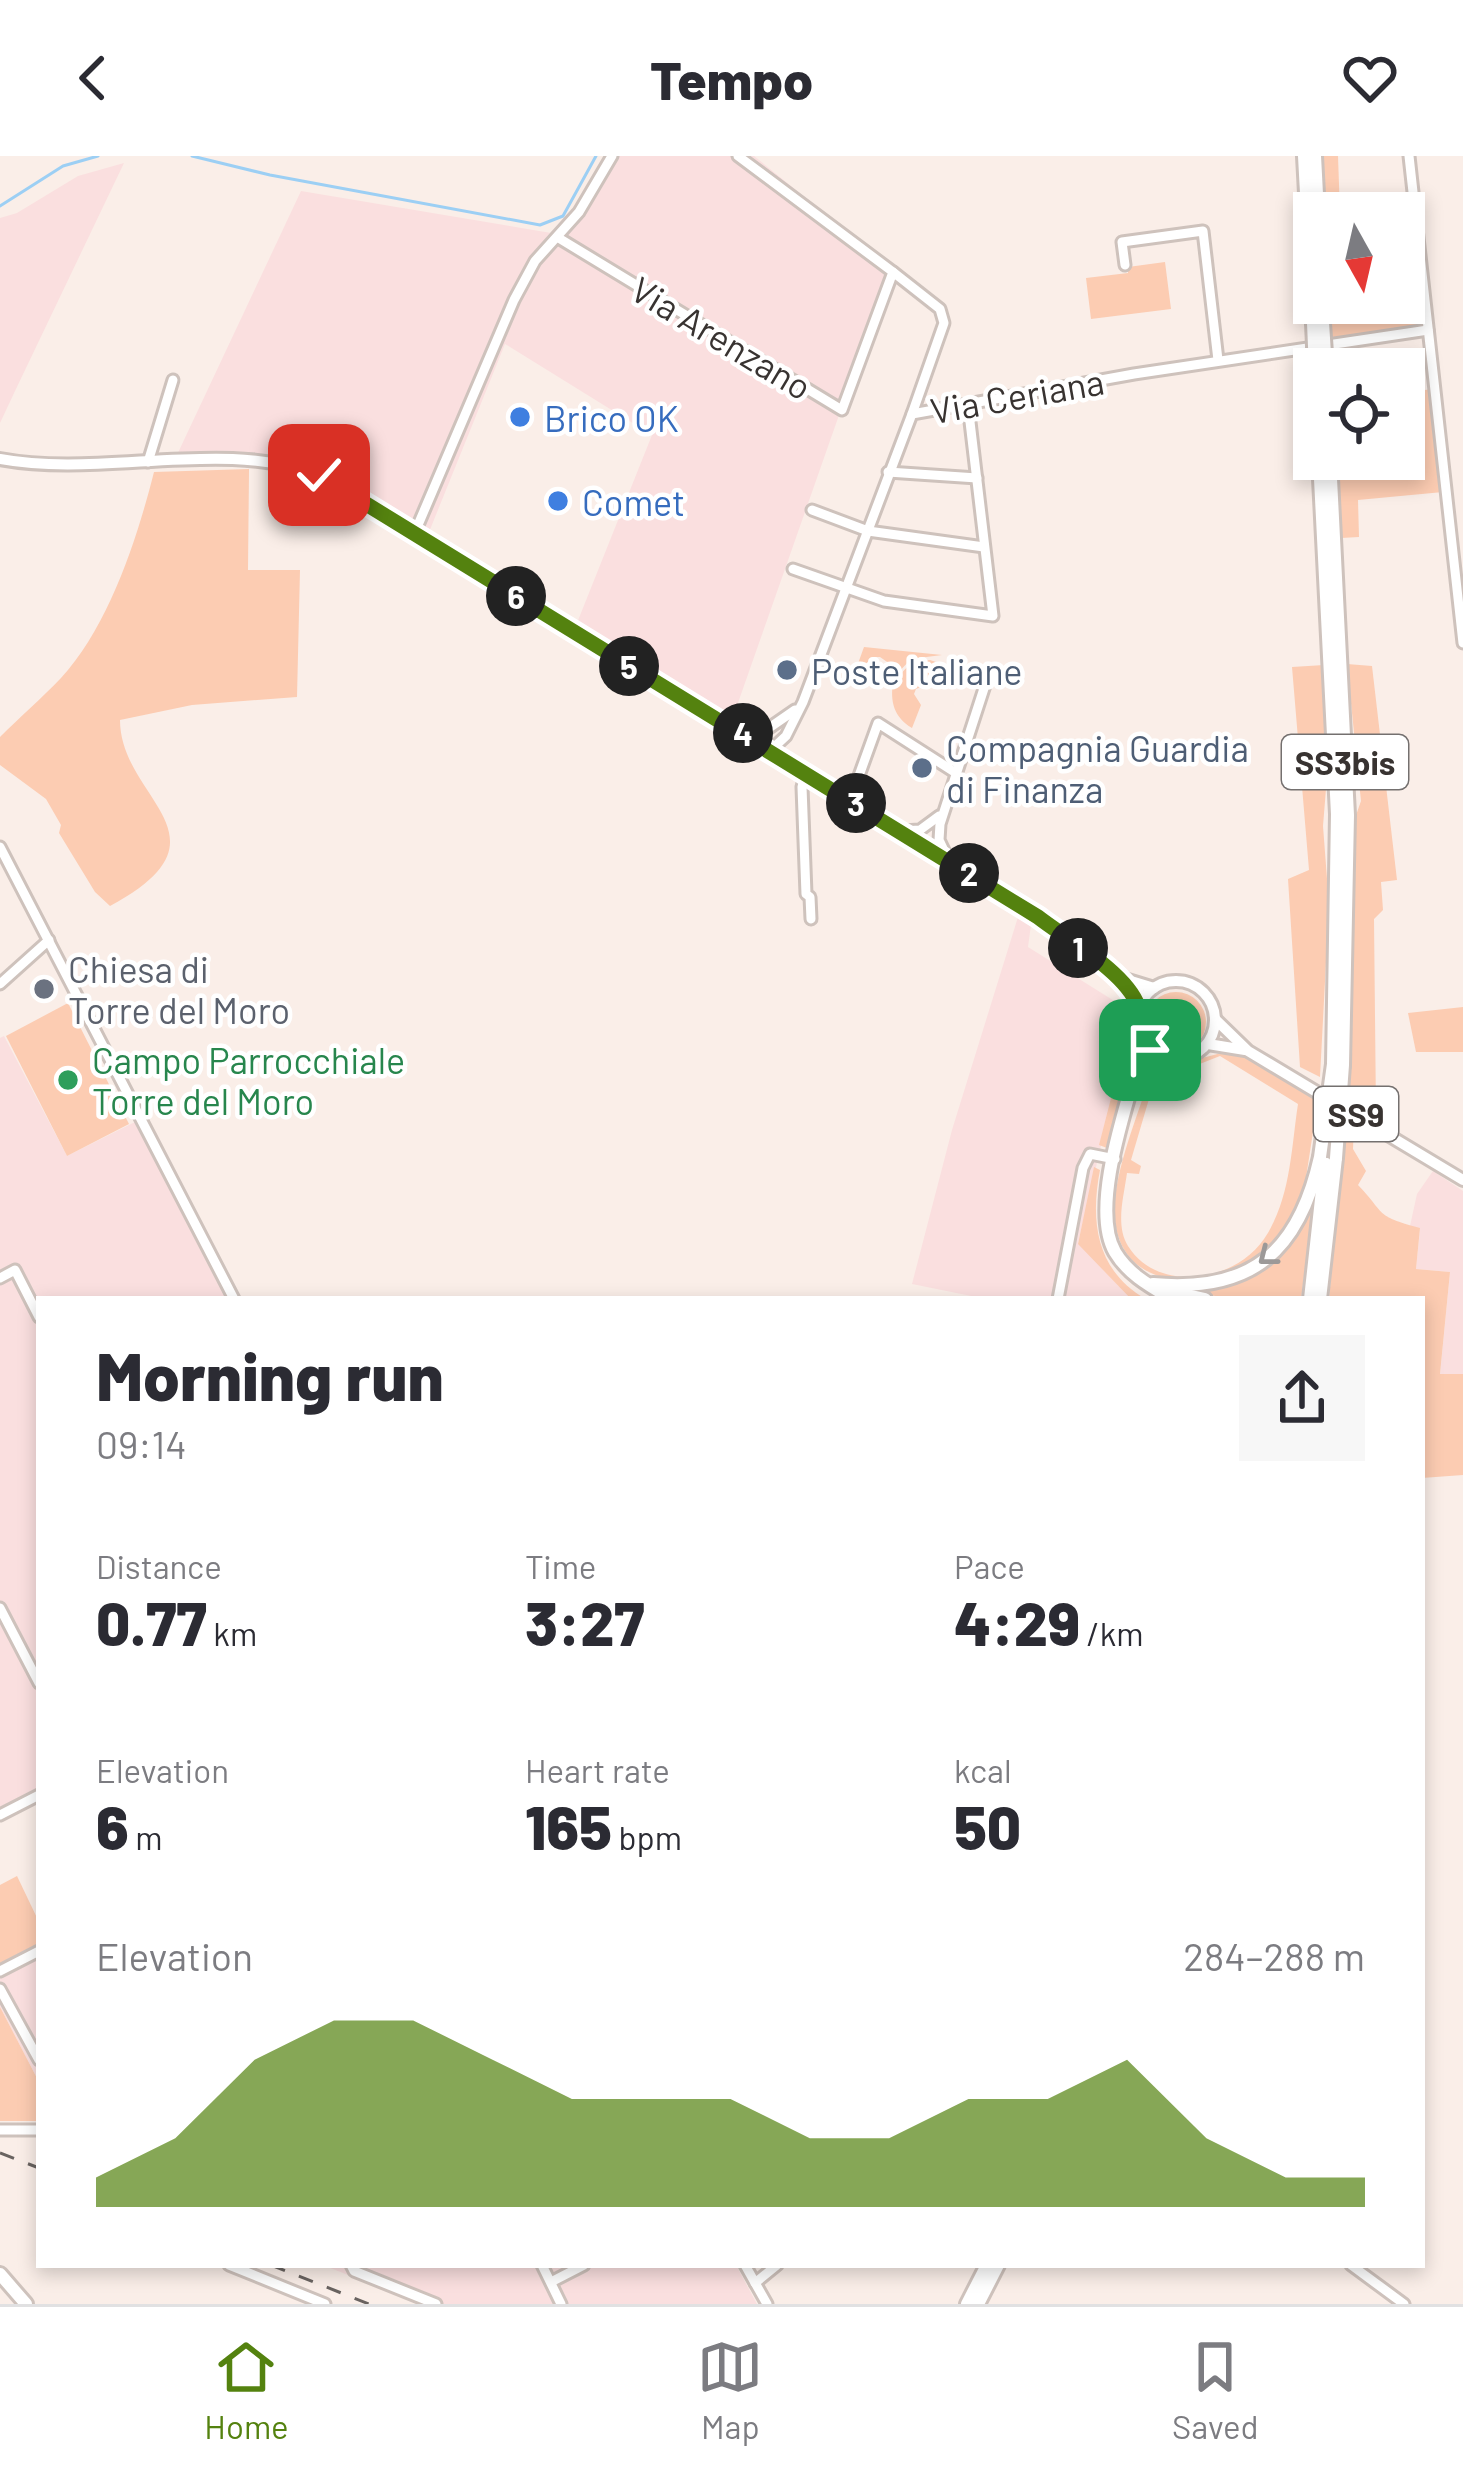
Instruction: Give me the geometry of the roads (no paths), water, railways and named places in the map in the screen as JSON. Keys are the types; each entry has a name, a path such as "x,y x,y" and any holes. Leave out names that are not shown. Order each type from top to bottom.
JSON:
{"highway":[{"path":"1304,156 1307,192"},
{"path":"1315,156 1317,192"},
{"name":"SS3bis","path":"1320,480 1336,814 1338,1065"},
{"name":"SS3bis","path":"1331,480 1348,815 1338,1065"},
{"path":"1144,1042 1106,1198 1106,1226 1120,1258 1145,1283 1167,1296"},
{"path":"1136,1072 1159,1055"},
{"path":"1317,1295 1338,1065"},
{"path":"1145,1283 1215,1282 1259,1265 1298,1226 1327,1157"},
{"path":"1145,1283 1194,1296"},
{"path":"967,2304 985,2268"},
{"path":"978,2304 996,2268"},
{"path":"0,2274 26,2304"}],"main road":[{"path":"0,459 40,464 252,460 299,467 415,532 1038,917 1118,977 1139,1008 1144,1042 1159,1055 1185,1058 1208,1044 1216,1019 1209,998 1194,985 1169,982 1154,988 1139,1008"},
{"path":"1118,977 1154,988"},
{"name":"SS9","path":"1216,1019 1248,1051 1463,1180"},
{"name":"SS9","path":"1208,1044 1248,1051"}],"street":[{"path":"415,532 514,300 535,261 579,212 612,156"},
{"path":"738,156 940,309 944,323 912,414"},
{"path":"1408,156 1463,644"},
{"path":"1125,265 1122,242 1203,231 1218,360"},
{"name":"Via Arenzano","path":"557,237 842,410 892,272"},
{"name":"Via Ceriana","path":"770,749 786,736 803,702 912,414 1218,360 1428,331"},
{"path":"148,462 173,380"},
{"path":"794,569 923,609 993,616 968,404"},
{"path":"888,472 976,478"},
{"path":"812,510 868,531 984,547"},
{"path":"925,845 939,820 989,670"},
{"name":"Via Ceriana","path":"774,726 803,702"},
{"path":"856,784 878,723 956,773"},
{"path":"736,729 774,726 770,749"},
{"path":"786,736 789,761"},
{"path":"806,772 802,787 811,919"},
{"path":"902,831 920,830 939,820"},
{"path":"939,820 939,840 948,859"},
{"path":"0,847 232,1296"},
{"path":"0,984 49,940"},
{"path":"1059,1296 1082,1168 1090,1154 1115,1159"},
{"path":"0,1278 15,1270 36,1311"},
{"path":"0,1608 36,1677"},
{"path":"0,1815 36,1797"},
{"path":"0,1971 36,1953"},
{"path":"0,1989 36,2055"},
{"path":"0,2130 36,2130"},
{"path":"236,2268 325,2304"},
{"path":"352,2268 436,2304"},
{"path":"544,2268 561,2304"},
{"path":"551,2282 578,2268"},
{"path":"747,2268 767,2304"},
{"path":"755,2283 774,2268"},
{"path":"1355,2268 1404,2304"}],"waterway":[{"path":"0,206 63,166 98,156"},
{"path":"192,156 540,225 563,216 596,156"}],"railway":[{"path":"0,2153 36,2167"},
{"path":"279,2268 369,2304"}],"place":[{"name":"Brico OK","path":"520,417"},
{"name":"Comet","path":"558,501"},
{"name":"Poste Italiane","path":"787,670"},
{"name":"Compagnia Guardia di Finanza","path":"922,768"},
{"name":"Chiesa di Torre del Moro","path":"44,989"},
{"name":"Campo Parrocchiale Torre del Moro","path":"68,1080"}]}
